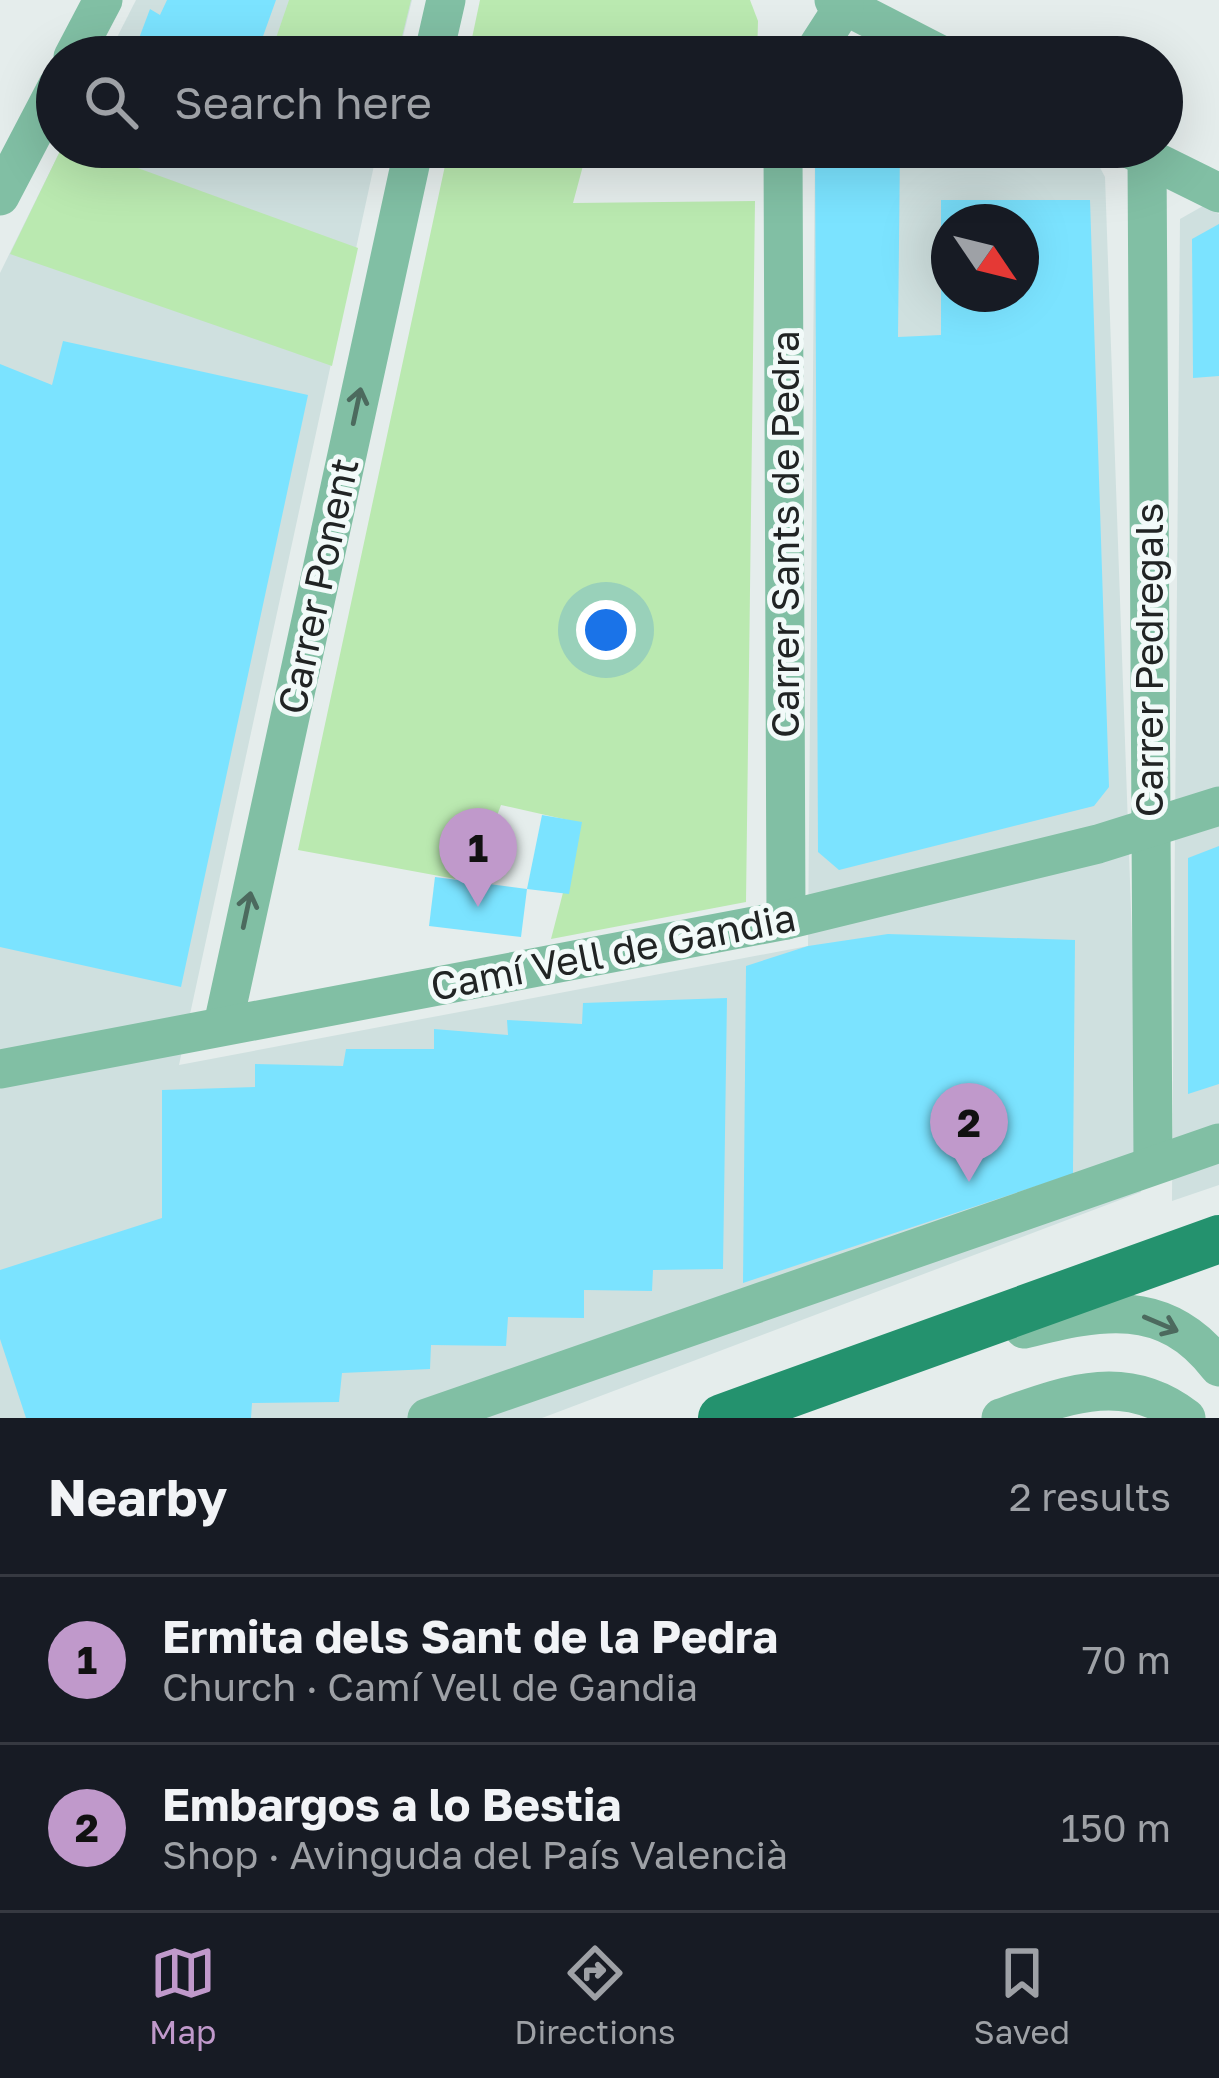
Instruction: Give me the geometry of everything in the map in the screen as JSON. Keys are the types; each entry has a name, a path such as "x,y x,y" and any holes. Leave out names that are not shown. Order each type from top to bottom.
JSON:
{"main road":[{"path":"722,1418 1219,1239"}],"street":[{"path":"84,36 103,0"},
{"path":"438,36 446,0"},
{"path":"822,36 839,3 904,36"},
{"path":"0,196 36,127"},
{"name":"Carrer Ponent","path":"223,1025 409,168"},
{"name":"Carrer Sants de Pedra","path":"783,168 786,920"},
{"name":"Carrer Pedregals","path":"1136,168 1153,1162"},
{"path":"1168,168 1219,193"},
{"name":"Camí Vell de Gandia","path":"0,1069 786,920 1150,829 1219,806"},
{"path":"427,1418 1219,1142"},
{"path":"770,1418 1006,1334 1096,1311 1129,1311 1181,1333 1219,1367"},
{"path":"1001,1418 1083,1389 1126,1390 1162,1401 1186,1418"}],"shaded area":[{"path":"136,0 412,0 403,36 118,36"},
{"path":"52,168 373,168 179,1065 808,946 815,168 1100,168 1105,177 1141,1192 542,1418 0,1418 0,273"},
{"path":"1203,206 1219,214 1219,1185 1172,1201 1180,219"}],"green space":[{"path":"289,0 411,0 402,36 277,36"},
{"path":"480,0 750,0 758,21 758,36 472,36"},
{"path":"52,168 138,168 358,248 332,366 10,254"},
{"path":"444,168 582,168 573,203 755,201 746,902 551,939 581,823 501,805 472,882 298,850"}],"building":[{"path":"167,0 276,0 263,36 140,36 150,9 160,15"},
{"path":"815,168 900,168 898,337 941,335 941,312 1039,312 1039,204 941,204 941,200 1090,200 1109,787 1094,806 839,870 818,852"},
{"path":"1219,224 1219,376 1193,378 1192,239"},
{"path":"63,341 308,395 181,987 0,947 0,364 52,385"},
{"path":"542,815 582,822 569,894 527,889"},
{"path":"1219,846 1219,1084 1188,1094 1188,858"},
{"path":"435,877 527,889 521,937 429,926"},
{"path":"888,934 1075,940 1073,1174 743,1283 746,966 808,946"},
{"path":"727,998 723,1269 653,1270 652,1291 584,1290 584,1318 508,1317 506,1346 431,1345 430,1369 342,1373 339,1402 252,1403 251,1418 26,1418 0,1339 0,1270 162,1218 162,1090 255,1087 255,1064 343,1066 346,1049 434,1049 434,1029 508,1035 507,1020 582,1024 583,1003"}],"place":[{"name":"Ermita dels Sant de la Pedra","path":"478,907"},
{"name":"Embargos a lo Bestia","path":"969,1182"}]}
